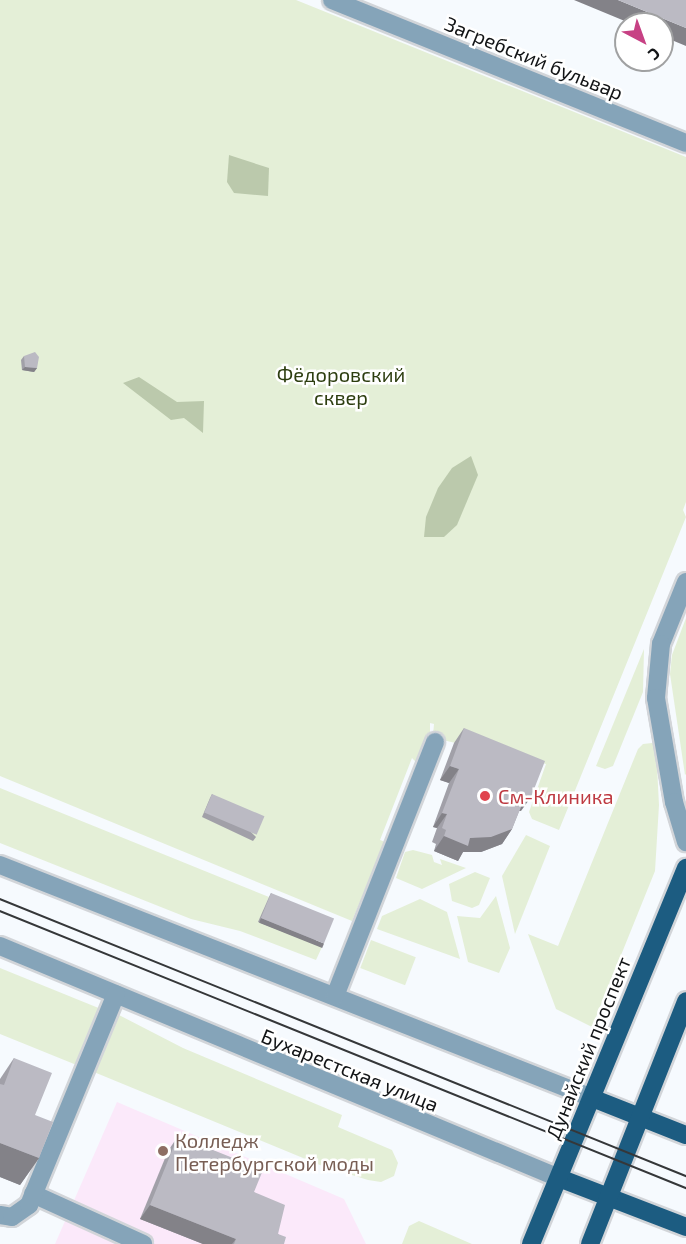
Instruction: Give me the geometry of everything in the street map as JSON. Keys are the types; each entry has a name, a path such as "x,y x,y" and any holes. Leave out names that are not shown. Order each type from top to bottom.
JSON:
{"main road":[{"name":"Дунайский проспект","path":"531,1244 686,868"},
{"path":"590,1244 686,1000"},
{"path":"592,1098 686,1135"},
{"name":"Бухарестская улица","path":"559,1178 686,1227"}],"street":[{"name":"Загребский бульвар","path":"332,0 686,143"},
{"path":"686,582 661,644 656,698 674,802 686,842"},
{"path":"335,996 435,742"},
{"path":"0,864 592,1098"},
{"name":"Бухарестская улица","path":"0,946 116,994 218,1040 559,1178"},
{"path":"0,1215 12,1217 21,1212 33,1194 116,994"},
{"path":"33,1194 143,1244"}],"shaded area":[{"name":"Колледж Петербургской моды","path":"117,1102 344,1199 366,1244 55,1244"}],"green space":[{"name":"Фёдоровский сквер","path":"0,0 296,0 686,157 686,502 683,510 686,517 559,830 532,819 529,812 546,764 447,741 433,735 434,724 430,723 430,736 419,765 412,758 380,840 385,842 352,921 0,776"},
{"path":"229,155 269,168 268,196 234,193 227,182"},
{"path":"139,377 177,402 204,401 203,433 184,418 171,420 123,383"},
{"path":"471,456 478,475 457,525 444,537 424,537 426,517 438,488 452,468"},
{"path":"686,618 685,775 670,674 672,655"},
{"path":"644,649 643,692 613,766 605,769 596,766"},
{"path":"652,743 656,747 659,805 655,871 592,1027 556,1009 528,934 558,946 638,749 643,744"},
{"path":"0,788 269,897 259,922 322,947 316,960 240,931 191,919 0,843"},
{"path":"526,835 550,846 515,934 502,876"},
{"path":"413,850 432,855 434,862 442,865 440,859 466,868 422,889 396,878 405,852"},
{"path":"475,872 490,878 479,905 472,908 452,901 449,884"},
{"path":"496,896 510,948 499,973 468,962 457,916 480,918"},
{"path":"420,899 447,912 460,959 377,929 382,916"},
{"path":"371,940 416,957 405,985 360,968"},
{"path":"0,968 101,1009 79,1066 0,1034"},
{"path":"117,1014 183,1048 342,1115 338,1127 392,1150 398,1163 394,1176 381,1182 320,1165 89,1070"},
{"path":"419,1221 472,1244 402,1244 409,1226"}],"building":[{"path":"618,0 686,0 686,28 674,23 674,12 647,12"},
{"path":"35,352 39,357 37,368 25,367 24,356"},
{"name":"См-Клиника","path":"464,728 545,761 531,797 526,795 512,829 491,837 470,838 468,846 444,836 446,830 442,828 447,814 442,813 459,769 450,766"},
{"path":"212,794 264,816 257,835 204,812"},
{"path":"271,893 334,918 324,944 261,918"},
{"path":"14,1058 52,1073 35,1115 53,1122 39,1158 0,1143 0,1084 4,1085"},
{"path":"178,1136 263,1170 254,1192 285,1205 278,1234 286,1237 284,1244 234,1244 236,1239 150,1205"}],"tram line":[{"path":"0,899 686,1176"},
{"path":"0,911 686,1188"}],"place":[{"name":"См-Клиника","path":"485,796"},
{"name":"Колледж Петербургской моды","path":"163,1151"}]}
